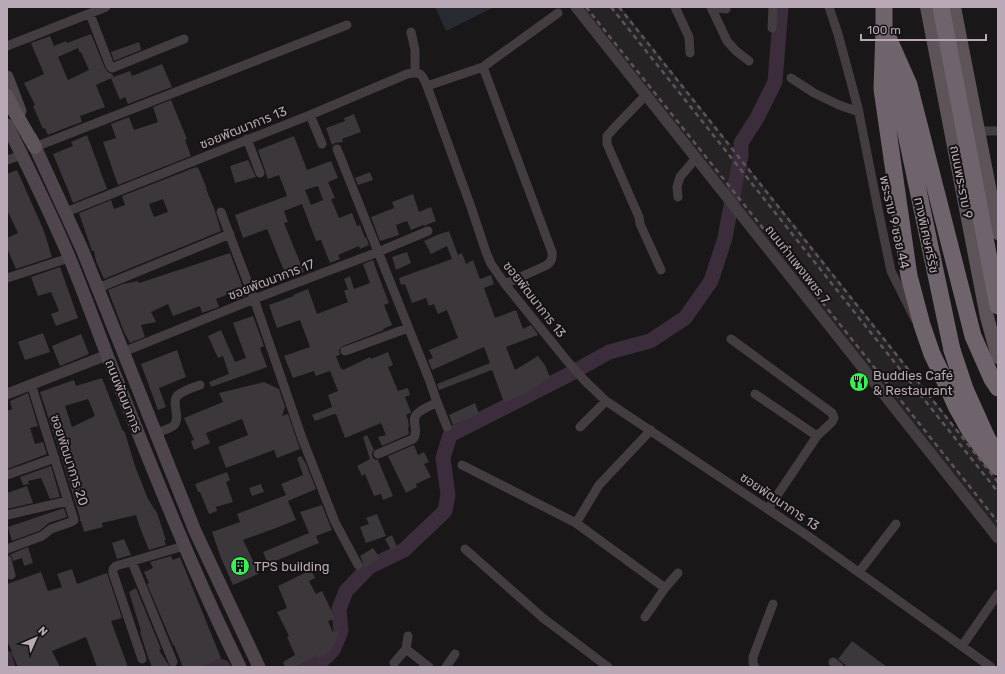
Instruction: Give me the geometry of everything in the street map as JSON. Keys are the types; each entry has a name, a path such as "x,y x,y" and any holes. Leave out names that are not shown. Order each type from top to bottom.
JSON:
{"highway":[{"name":"ทางพิเศษศรีรัช","path":"884,7 884,29 952,350 965,389 987,438 998,455"},
{"path":"941,7 998,306"},
{"path":"884,29 882,89 909,276 922,325 932,354 956,406 970,431 998,467"},
{"path":"884,29 909,85 973,336 992,379 998,388"}],"main road":[{"name":"ถนนพระราม 9","path":"927,7 987,317 998,357"},
{"name":"ถนนพระราม 9","path":"954,7 998,233"},
{"name":"ถนนพัฒนาการ","path":"7,77 35,147 66,212 98,288 195,531 259,667"},
{"name":"ถนนพัฒนาการ","path":"7,96 35,147"},
{"path":"949,119 976,116"},
{"name":"ถนนพัฒนาการ","path":"7,125 69,258 184,546 240,667"}],"street":[{"path":"7,46 106,7"},
{"name":"ถนนกำแพงเพชร 7","path":"576,7 998,538"},
{"path":"675,7 689,37 690,53"},
{"path":"772,28 773,7"},
{"name":"พระราม 9 ซอย 44","path":"829,7 859,112 891,271 932,354 998,440"},
{"path":"726,9 711,8 727,41 736,51 749,61"},
{"path":"427,86 483,67 558,13"},
{"path":"90,14 112,68 184,39"},
{"path":"35,147 347,25"},
{"path":"411,32 415,50 415,72"},
{"path":"483,67 552,252 552,260 549,264 505,284"},
{"name":"ซอยพัฒนาการ 13","path":"66,212 310,115 408,74 415,72 420,73 424,77 486,252 494,268 505,284 577,372 606,401 808,536 991,667"},
{"path":"791,78 814,93 839,105 859,112"},
{"path":"646,95 607,136 607,144 661,270"},
{"path":"310,115 322,144"},
{"path":"979,131 998,131"},
{"path":"248,139 260,173"},
{"path":"337,149 447,427"},
{"path":"7,160 22,155"},
{"path":"678,197 677,187 680,177 696,158"},
{"path":"221,212 254,299 305,445 335,522 358,566"},
{"name":"ซอยพัฒนาการ 17","path":"123,352 428,231"},
{"path":"98,288 230,234"},
{"path":"7,278 69,258"},
{"path":"345,351 408,328"},
{"path":"731,340 832,412 834,418 832,422 817,436 768,509"},
{"path":"7,394 107,355"},
{"name":"ซอยพัฒนาการ 20","path":"7,549 42,536 51,529 74,520 31,384"},
{"path":"156,433 173,426 176,423 176,397 179,394 200,385"},
{"path":"755,394 817,436"},
{"path":"580,427 606,401"},
{"path":"378,454 413,439 416,435 414,421 416,415 418,412 437,402"},
{"path":"576,523 599,485 651,430"},
{"path":"7,475 55,458"},
{"path":"462,465 576,523 628,559 665,588"},
{"path":"7,515 68,501"},
{"path":"859,572 896,524"},
{"path":"142,658 113,573 114,567 184,546"},
{"path":"465,549 543,618 608,667"},
{"path":"7,560 11,575"},
{"path":"132,562 173,662"},
{"path":"645,617 665,588 678,573"},
{"path":"962,646 998,594"},
{"path":"755,667 753,657 773,604"},
{"path":"394,663 406,649 408,636"},
{"path":"406,649 429,667"},
{"path":"446,667 455,654"}],"shaded area":[{"path":"435,7 494,7 446,31"},
{"path":"579,7 621,7 998,480 998,537"}],"building":[{"path":"91,34 105,68 114,77 96,85 105,107 80,116 82,122 48,135 45,128 43,129 33,106 35,105 24,83 44,74 31,43 50,36 54,46 66,41 67,43","holes":["78,48 80,53 81,52 89,70 68,80 58,57"]},
{"path":"139,42 141,50 114,61 111,52"},
{"path":"162,64 172,87 128,104 125,97 120,100 111,78 130,71 132,76"},
{"path":"171,100 187,139 185,140 191,156 118,185 103,142 116,138 111,124 129,117 134,130 158,122 153,107"},
{"path":"354,114 361,132 342,139 343,142 332,145 326,128 345,121 344,118"},
{"path":"87,135 107,189 73,203 53,154 73,146 71,142"},
{"path":"294,136 307,170 331,161 338,178 328,182 335,198 331,199 339,218 352,213 357,226 360,225 369,245 360,249 359,246 338,255 340,259 330,263 321,240 316,241 302,204 284,211 288,222 284,223 304,272 287,278 267,229 243,238 235,215 287,196 279,175 268,179 258,150","holes":["318,186 323,200 311,205 305,190"]},
{"path":"248,160 256,177 235,183 230,166"},
{"path":"198,167 221,231 104,279 96,261 94,251 92,251 79,213 111,200 114,209 125,205 122,196","holes":["163,199 168,212 154,217 149,204"]},
{"path":"17,170 44,231 52,257 16,269 7,248 7,238 18,233 7,210 7,174"},
{"path":"370,172 373,180 358,185 355,178"},
{"path":"413,194 419,212 431,207 436,221 411,230 407,221 396,225 399,235 380,241 371,217 394,208 392,202"},
{"path":"449,231 458,255 462,253 466,264 473,260 480,279 491,275 494,284 484,288 495,318 516,310 523,329 531,325 538,335 506,347 515,370 538,356 545,365 550,377 526,394 504,402 492,370 439,390 437,384 490,363 484,347 432,370 428,360 433,358 429,350 458,338 447,310 438,314 434,304 429,306 426,298 412,303 405,284 401,285 399,278 452,259 447,246 431,254 424,241"},
{"path":"407,252 411,263 396,270 392,257"},
{"path":"230,253 246,296 233,301 231,293 216,299 219,307 202,313 200,306 173,316 168,304 151,312 156,322 141,325 145,337 130,343 124,332 108,290 123,284 138,281 139,283"},
{"path":"373,260 389,303 384,305 392,325 383,329 384,330 343,346 339,350 340,355 336,356 341,369 342,368 343,370 370,357 371,359 388,352 393,365 388,367 398,391 408,388 410,395 405,397 411,412 406,415 409,434 382,446 378,437 386,435 381,423 345,438 336,414 315,421 312,415 332,407 328,395 338,391 330,371 316,376 314,371 293,378 284,356 310,347 300,320 277,328 269,305 308,289 317,314 348,302 344,291 348,289 344,279 350,276 354,289 370,283 363,264"},
{"path":"60,267 78,318 56,326 51,314 59,311 51,292 38,296 31,277"},
{"path":"253,316 264,346 260,348 267,367 211,387 209,382 229,374 223,356 218,358 208,336 221,330 235,362 246,358 233,323"},
{"path":"43,333 50,352 25,360 18,342"},
{"path":"81,334 89,354 60,366 52,346"},
{"path":"177,350 186,377 159,388 166,407 158,410 141,364"},
{"path":"102,378 122,429 125,433 135,466 148,499 157,513 166,540 164,540 166,545 146,551 149,550 136,515 102,523 103,527 84,532 40,392 74,380 76,386","holes":["88,399 95,416 72,427 65,406"]},
{"path":"264,382 279,389 285,407 282,416 288,414 300,449 277,458 274,450 226,468 218,447 248,435 242,419 206,433 210,443 194,450 191,441 194,440 184,418 223,402 219,393"},
{"path":"28,393 38,426 30,428 35,444 43,442 47,454 7,469 7,411 12,409 10,401"},
{"path":"475,403 479,414 453,425 449,415"},
{"path":"367,435 374,450 372,456 374,459 378,460 393,496 383,500 381,494 374,496 365,474 362,476 357,466 370,459 363,437"},
{"path":"414,445 418,455 424,452 429,462 424,464 431,477 416,484 417,487 406,493 388,456"},
{"path":"301,456 306,464 316,489 288,501 296,520 243,540 258,571 258,574 233,585 221,558 212,532 240,522 237,514 286,495 281,484 303,475 297,458"},
{"path":"51,466 60,497 50,499 41,478 28,481 29,484 23,485 20,477"},
{"path":"227,472 230,480 226,482 233,502 216,507 217,511 209,514 195,484"},
{"path":"261,484 264,492 252,496 249,488"},
{"path":"27,486 33,503 7,509 7,493"},
{"path":"322,505 332,530 316,536 319,543 268,564 263,552 309,533 300,512"},
{"path":"64,508 67,517 49,523 39,531 12,541 8,527"},
{"path":"377,514 386,536 366,543 360,527 369,524 366,518"},
{"path":"392,535 397,547 391,550 385,539"},
{"path":"124,539 131,555 117,559 112,543"},
{"path":"28,547 33,563 24,566 22,558 13,561 9,555"},
{"path":"373,548 380,558 363,569 364,565 360,556"},
{"path":"171,556 173,560 180,557 221,658 200,667 183,667 147,584 149,583 144,572 153,568 150,562"},
{"path":"72,569 77,584 107,573 122,618 111,621 128,667 97,667 86,637 52,651 60,667 18,667 7,641 7,584 41,572 48,591 62,587 57,574"},
{"path":"311,570 315,578 309,581 316,594 322,591 334,616 334,619 328,621 333,633 339,630 332,650 319,659 317,655 295,667 285,667 283,662 295,655 287,637 289,636 277,612 287,608 278,586"},
{"path":"136,588 161,649 159,650 170,667 152,667 140,632 141,631 129,592"},
{"path":"852,641 887,667 848,667 838,659"}],"waterway":[{"path":"302,667 323,660 333,650 341,631 339,609 346,591 369,567 404,550 445,511 448,495 443,458 450,435 568,375 609,352 650,341 685,318 711,281 725,238 741,155 741,143 757,118 775,82 781,7"},
{"path":"7,655 11,667"},
{"path":"204,667 211,663 223,667"}],"railway":[{"path":"586,7 998,522"},
{"path":"611,7 998,492"},
{"path":"619,7 998,482"}],"place":[{"name":"Buddies Café & Restaurant","path":"859,382"},
{"name":"TPS building","path":"240,566"}]}
